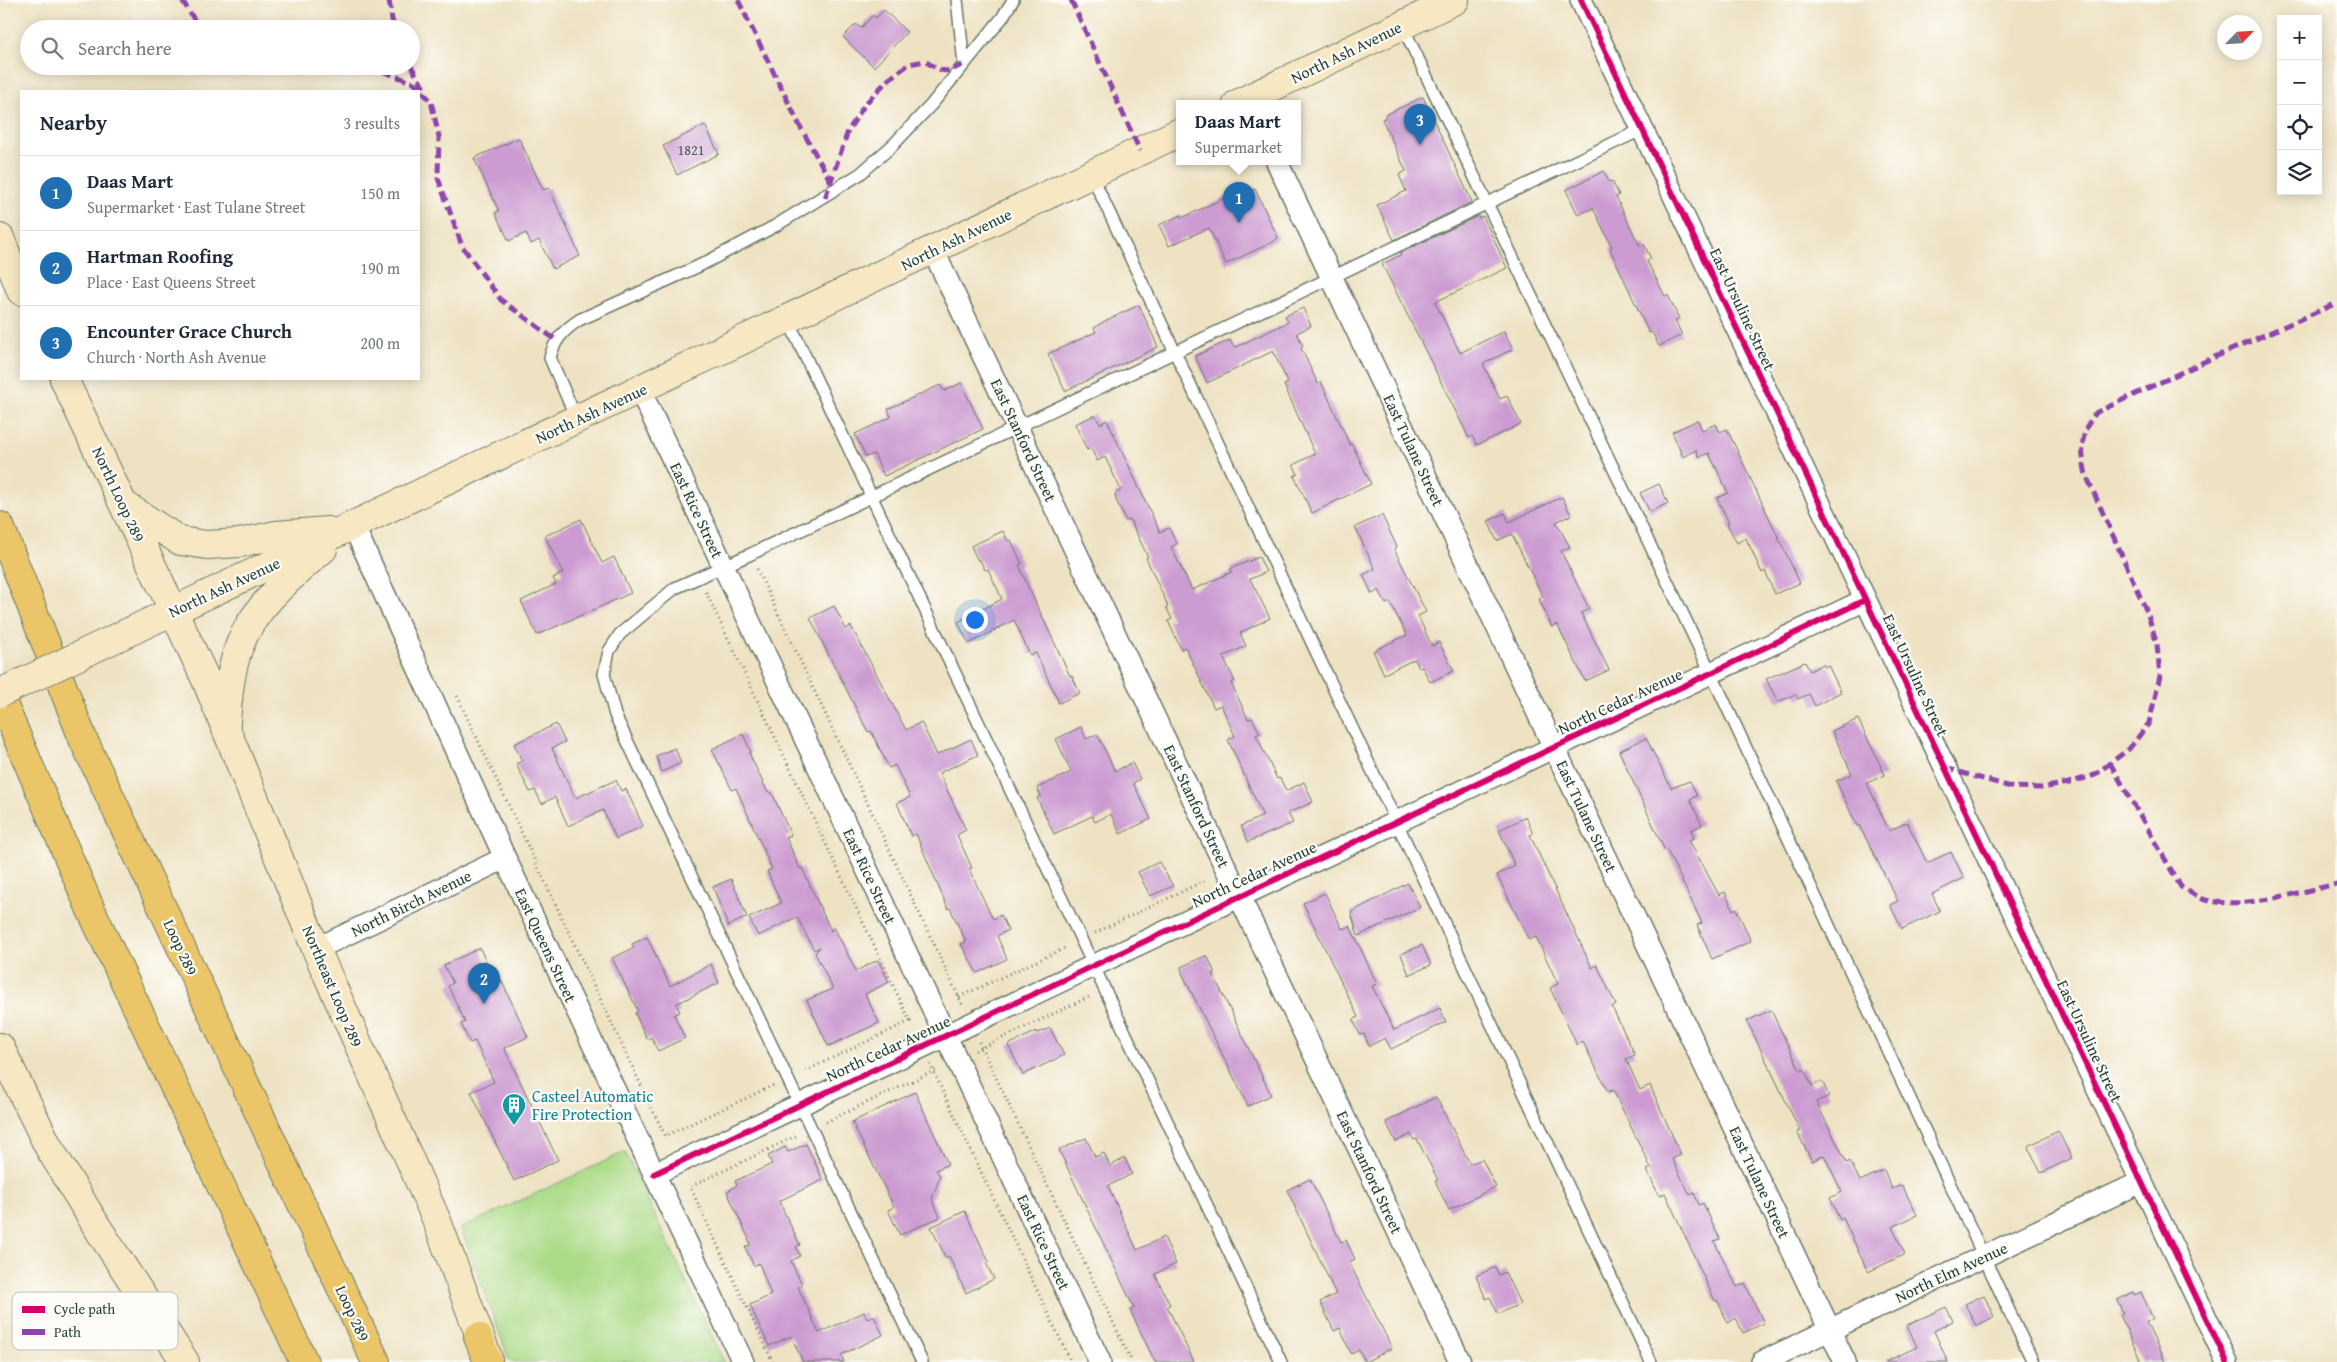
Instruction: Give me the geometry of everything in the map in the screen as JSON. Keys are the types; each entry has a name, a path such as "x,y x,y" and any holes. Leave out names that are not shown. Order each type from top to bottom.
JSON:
{"highway":[{"path":"0,518 11,555"},
{"name":"Loop 289","path":"0,526 83,739 376,1362"},
{"path":"0,695 91,910 304,1362"},
{"path":"478,1337 488,1362"}],"main road":[{"name":"North Ash Avenue","path":"1251,100 1455,0"},
{"name":"North Ash Avenue","path":"0,695 174,610 788,320 1176,134"},
{"path":"0,238 20,288"},
{"name":"North Loop 289","path":"64,380 174,610"},
{"path":"125,505 180,541 207,545 239,543 276,535 349,528"},
{"path":"225,725 230,677 239,646 254,620 269,599 349,528"},
{"name":"Northeast Loop 289","path":"174,610 225,725 316,949 437,1221 478,1337"},
{"path":"0,1047 53,1154 139,1292"},
{"path":"177,1350 185,1362"}],"street":[{"name":"East Ursuline Street","path":"1582,0 2226,1362"},
{"name":"East Tulane Street","path":"1278,165 1845,1362"},
{"name":"East Stanford Street","path":"933,250 1460,1362"},
{"name":"East Rice Street","path":"640,390 1100,1362"},
{"name":"East Queens Street","path":"349,528 742,1362"},
{"name":"North Cedar Avenue","path":"654,1174 1865,600"},
{"name":"North Birch Avenue","path":"316,949 505,858"},
{"name":"North Elm Avenue","path":"1762,1362 2141,1182"}],"lane":[{"path":"957,0 964,64"},
{"path":"577,420 550,358 556,340 563,332 578,320 699,266 774,226 860,174 893,145 925,112 1002,18 1013,0"},
{"path":"1402,25 1489,203 2034,1362"},
{"path":"922,1362 615,715 604,674 609,651 620,634 675,588 724,567 1018,428 1643,129"},
{"path":"1091,174 1651,1362"},
{"path":"788,320 1281,1362"}],"path":[{"path":"751,554 1132,1362"},
{"path":"773,1362 690,1187 982,1047 1106,990"},
{"path":"910,1021 1072,1362"}],"green space":[{"path":"625,1152 724,1362 510,1362 461,1228"}],"building":[{"path":"884,10 907,32 874,67 843,37 856,24 861,28 873,15 876,18"},
{"path":"1423,97 1472,202 1394,240 1377,205 1406,191 1399,175 1406,171 1382,119 1385,118 1385,115"},
{"path":"705,125 719,154 677,175 663,146"},
{"path":"519,138 543,190 549,188 580,256 553,269 539,240 531,244 526,233 509,241 495,213 499,211 474,158"},
{"path":"1604,171 1609,182 1612,181 1619,195 1616,197 1640,246 1644,244 1651,259 1647,261 1665,296 1668,295 1679,319 1675,320 1682,335 1659,346 1652,332 1649,333 1593,208 1578,215 1566,190"},
{"path":"1247,187 1249,192 1255,189 1278,238 1273,242 1226,264 1209,228 1169,246 1159,225 1181,215 1182,218"},
{"path":"1478,216 1479,218 1483,216 1507,268 1435,302 1460,353 1504,331 1513,349 1483,364 1500,399 1507,396 1521,424 1477,445 1472,436 1469,438 1382,264 1401,255 1400,253"},
{"path":"1139,305 1158,347 1065,391 1048,354 1096,332 1094,328 1103,322"},
{"path":"1303,308 1311,326 1297,333 1303,346 1301,348 1318,384 1321,382 1350,445 1352,444 1371,484 1312,513 1294,476 1298,474 1293,465 1315,454 1284,385 1288,383 1273,351 1207,383 1195,356 1230,340 1234,348 1288,322 1285,316"},
{"path":"961,383 983,429 884,476 874,454 866,457 855,434 891,417 888,409 940,385 944,391"},
{"path":"1095,415 1100,424 1107,420 1160,532 1169,528 1177,544 1171,547 1192,590 1232,572 1230,569 1259,557 1266,572 1250,579 1270,618 1240,633 1246,646 1223,657 1235,681 1231,683 1248,719 1252,718 1260,733 1256,735 1277,779 1280,778 1286,791 1304,782 1313,802 1288,813 1293,823 1248,842 1241,826 1263,816 1228,740 1235,736 1221,705 1214,708 1185,647 1181,649 1168,621 1172,619 1166,607 1168,606 1146,558 1148,557 1130,520 1126,521 1116,500 1115,494 1121,490 1105,457 1097,461 1091,448 1087,450 1075,424"},
{"path":"1698,420 1702,430 1716,424 1720,432 1727,429 1800,583 1775,594 1765,571 1762,573 1746,538 1737,543 1727,524 1729,523 1717,498 1728,493 1709,453 1699,457 1696,450 1683,457 1672,432"},
{"path":"1659,484 1668,503 1650,512 1640,493"},
{"path":"1562,497 1571,515 1556,522 1570,547 1561,551 1589,609 1581,613 1609,670 1585,681 1557,624 1552,627 1539,599 1543,597 1512,534 1497,541 1488,521 1505,513 1509,522"},
{"path":"1382,515 1397,547 1394,549 1426,612 1418,616 1432,646 1439,642 1454,671 1430,682 1422,667 1419,668 1415,659 1384,674 1373,651 1407,635 1390,602 1386,604 1379,590 1372,594 1363,575 1375,569 1355,527"},
{"path":"581,519 602,563 614,557 631,593 537,635 521,601 556,584 553,578 563,573 545,536"},
{"path":"1003,531 1008,541 1011,540 1022,564 1019,565 1026,582 1070,676 1072,676 1080,693 1059,703 1036,653 1030,655 1014,620 969,644 958,622 1002,599 988,569 985,570 980,560 978,561 971,546"},
{"path":"834,606 846,629 851,626 906,730 921,722 937,755 971,739 978,755 939,773 966,830 957,835 972,868 969,869 993,919 1001,915 1008,930 997,936 1007,959 977,973 961,944 966,942 950,908 948,909 916,834 911,836 897,803 910,797 895,765 889,768 871,731 868,732 810,618"},
{"path":"1805,662 1810,671 1823,664 1825,667 1828,665 1841,692 1815,706 1809,694 1798,699 1795,694 1778,702 1766,679"},
{"path":"1858,719 1885,775 1867,783 1889,831 1907,822 1927,863 1951,852 1964,878 1932,894 1940,911 1902,929 1890,905 1898,901 1859,825 1857,826 1836,781 1852,774 1832,731"},
{"path":"556,724 565,742 552,748 575,798 616,780 621,791 626,789 643,826 616,839 603,810 568,826 555,797 542,804 535,790 530,792 516,764 522,761 514,744"},
{"path":"1081,727 1086,739 1097,734 1115,771 1132,763 1140,779 1133,783 1151,819 1120,834 1111,814 1095,822 1092,816 1054,834 1037,798 1041,796 1037,788 1071,772 1056,739"},
{"path":"743,734 751,752 749,753 767,791 772,793 791,835 786,837 800,869 802,868 831,931 834,927 856,971 878,960 889,982 865,994 879,1023 828,1046 807,1000 833,989 815,953 820,947 814,950 797,917 758,936 749,918 781,903 767,871 772,869 736,788 732,790 712,749"},
{"path":"1646,738 1671,788 1690,781 1697,796 1690,799 1702,825 1691,830 1694,838 1689,840 1719,895 1725,892 1733,910 1736,908 1751,941 1712,959 1697,925 1702,923 1667,850 1665,851 1619,751"},
{"path":"675,748 681,763 662,772 656,756"},
{"path":"1526,817 1533,834 1530,835 1592,968 1597,965 1616,1005 1612,1007 1635,1055 1626,1059 1640,1090 1650,1085 1681,1155 1672,1159 1690,1195 1694,1193 1699,1205 1703,1203 1720,1239 1714,1241 1737,1287 1745,1283 1764,1323 1743,1333 1736,1318 1728,1323 1717,1300 1715,1301 1665,1193 1659,1196 1647,1170 1651,1168 1613,1090 1608,1092 1583,1042 1577,1045 1550,988 1558,984 1536,937 1529,940 1497,875 1515,866 1499,830"},
{"path":"1159,862 1173,886 1150,896 1138,872"},
{"path":"731,879 747,917 728,926 713,887"},
{"path":"1408,883 1420,907 1358,936 1351,912"},
{"path":"1325,893 1342,929 1350,926 1377,984 1372,986 1394,1030 1440,1008 1446,1022 1391,1049 1385,1038 1369,1046 1364,1034 1360,1035 1353,1020 1358,1017 1303,903"},
{"path":"647,937 670,986 711,964 719,983 676,1004 680,1012 674,1015 685,1038 658,1051 651,1037 647,1039 635,1013 638,1011 612,958 634,948 632,944"},
{"path":"1422,945 1431,965 1409,975 1401,954"},
{"path":"480,948 489,969 495,967 528,1037 504,1048 558,1160 514,1181 471,1092 494,1082 475,1041 470,1043 461,1024 465,1022 448,986 453,983 444,965"},
{"path":"1207,955 1215,973 1213,974 1271,1095 1248,1106 1182,973 1181,967"},
{"path":"1771,1010 1800,1070 1804,1069 1812,1086 1822,1081 1829,1096 1816,1102 1847,1163 1850,1161 1860,1181 1884,1170 1892,1189 1902,1185 1917,1215 1892,1227 1905,1254 1868,1272 1843,1218 1840,1220 1830,1198 1842,1192 1824,1155 1812,1161 1797,1132 1800,1131 1747,1021"},
{"path":"1050,1028 1064,1055 1023,1075 1008,1045 1037,1031 1038,1033"},
{"path":"915,1092 948,1164 936,1170 940,1176 932,1199 940,1217 900,1235 888,1210 894,1207 852,1122"},
{"path":"1436,1097 1470,1164 1482,1159 1496,1187 1449,1210 1435,1181 1438,1180 1417,1139 1414,1140 1411,1134 1396,1142 1386,1122"},
{"path":"2058,1131 2072,1158 2041,1173 2028,1146"},
{"path":"1086,1138 1095,1157 1104,1153 1110,1166 1125,1158 1132,1174 1108,1186 1137,1250 1164,1237 1176,1264 1155,1274 1170,1305 1167,1306 1194,1362 1155,1362 1130,1310 1134,1308 1059,1150"},
{"path":"806,1144 823,1180 779,1201 800,1245 796,1247 800,1256 791,1261 802,1285 798,1287 819,1333 864,1312 867,1319 874,1316 883,1335 841,1355 844,1362 803,1362 791,1336 769,1346 750,1305 771,1295 759,1263 754,1266 745,1247 750,1245 748,1237 727,1192 737,1185 735,1181 772,1164 768,1156 785,1147 788,1152"},
{"path":"1310,1179 1341,1242 1346,1240 1355,1259 1349,1262 1392,1348 1365,1362 1359,1350 1351,1354 1340,1328 1334,1331 1320,1302 1336,1294 1287,1190"},
{"path":"965,1211 989,1262 986,1263 994,1279 966,1293 949,1256 946,1258 931,1227"},
{"path":"1495,1267 1499,1275 1505,1272 1520,1304 1498,1314 1490,1297 1486,1299 1476,1276"},
{"path":"2133,1292 2134,1295 2141,1292 2153,1319 2146,1322 2165,1362 2141,1362 2120,1315 2123,1313 2117,1300"},
{"path":"1984,1295 1994,1317 1976,1326 1965,1304"},
{"path":"1946,1307 1953,1321 1934,1331 1948,1362 1885,1362 1917,1347 1907,1325"}],"marked path":[{"path":"182,0 194,20"},
{"path":"389,0 392,20"},
{"path":"738,0 801,128 831,182"},
{"path":"1071,0 1140,151"},
{"path":"825,198 848,131 865,104 888,80 909,64 925,61 944,71 964,64"},
{"path":"393,75 414,83 431,101 439,137 438,178 462,246 501,300 556,340"},
{"path":"416,75 424,88"},
{"path":"1945,768 2011,787 2042,788 2069,783 2095,775 2129,749 2149,723 2160,676 2157,644 2147,612 2086,475 2083,442 2087,427 2097,412 2337,303"},
{"path":"2110,763 2181,887 2202,899 2217,902 2251,902 2337,884"}],"cycle path":[{"path":"1581,0 2227,1362"},
{"path":"654,1174 1865,600"}],"place":[{"name":"Encounter Grace Church","path":"1420,145"},
{"name":"Daas Mart","path":"1239,223"},
{"name":"Hartman Roofing","path":"484,1004"},
{"name":"Casteel Automatic Fire Protection","path":"514,1126"}]}
